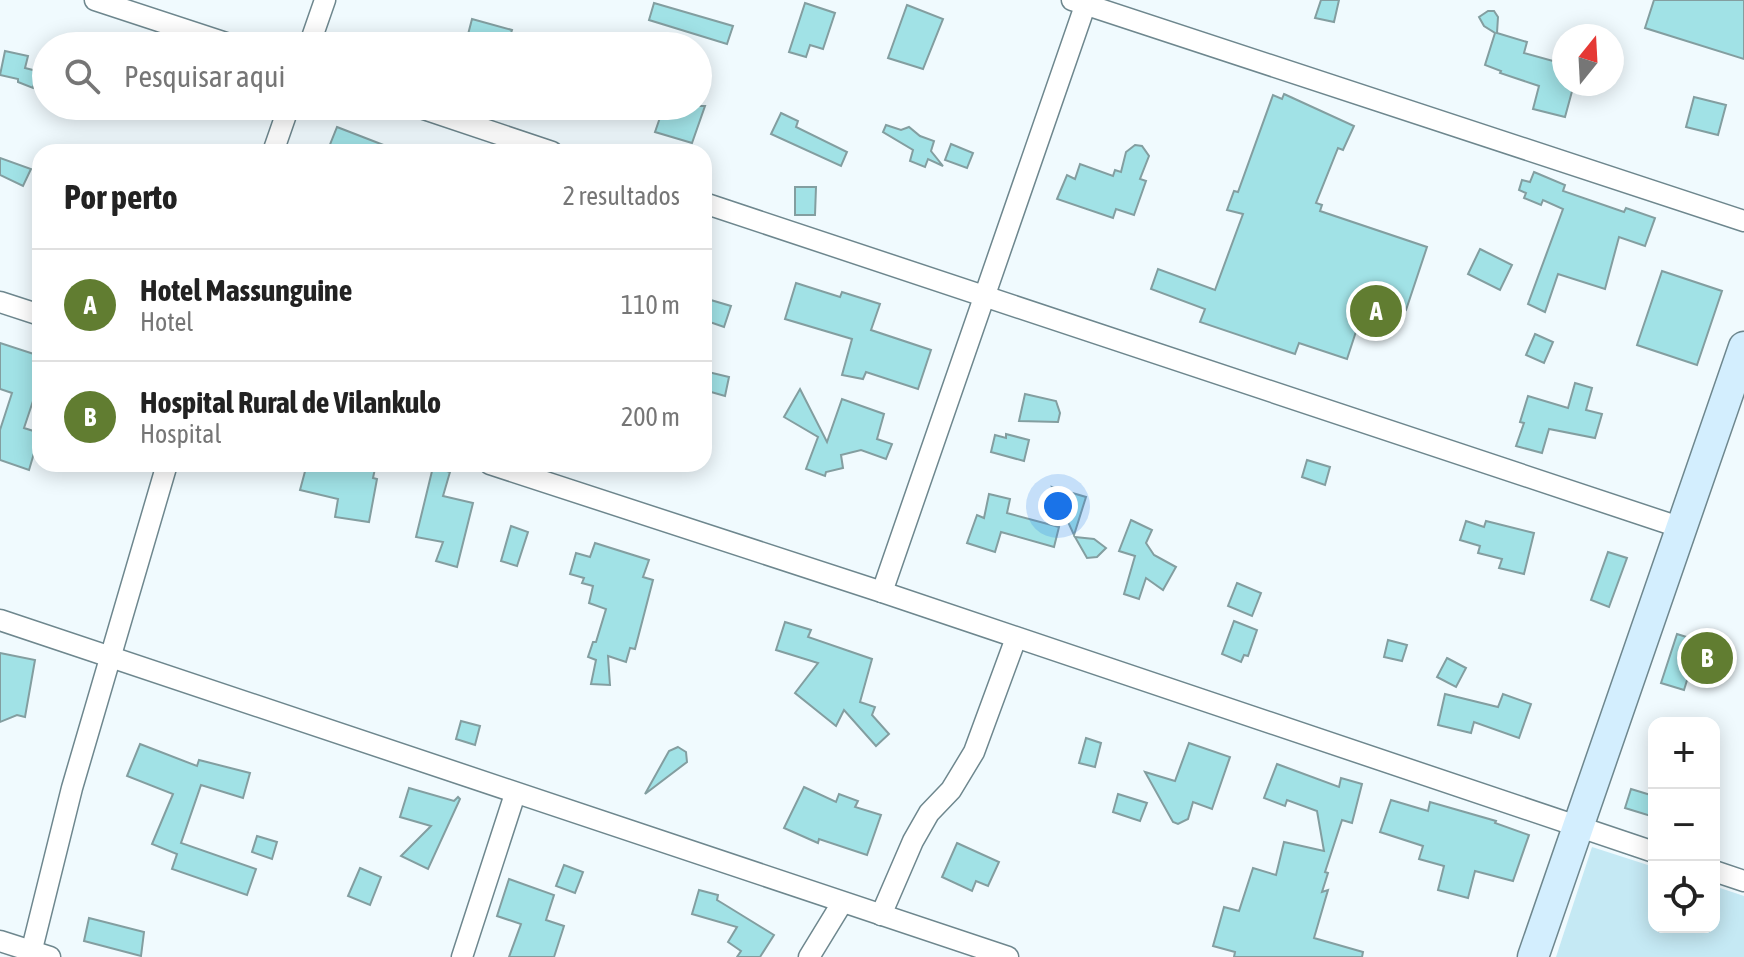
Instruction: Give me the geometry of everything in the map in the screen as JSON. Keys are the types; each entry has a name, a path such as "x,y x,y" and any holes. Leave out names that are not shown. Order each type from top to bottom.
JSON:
{"main road":[{"path":"1533,957 1744,347"}],"street":[{"path":"95,0 192,32"},
{"path":"314,32 325,0"},
{"path":"882,592 985,298 1081,1 1744,221"},
{"path":"276,144 284,120"},
{"path":"457,120 528,144"},
{"path":"712,206 1682,528"},
{"path":"0,302 32,312"},
{"path":"0,941 37,955 72,788 165,472"},
{"path":"514,472 882,592 1648,850"},
{"path":"0,620 1008,957"},
{"path":"881,915 913,841 929,813 951,790 974,752 1016,638"},
{"path":"462,957 515,794"},
{"path":"1720,873 1744,881"},
{"path":"809,957 842,903"}],"shaded area":[{"path":"1592,847 1648,865 1648,933 1720,933 1720,888 1744,896 1744,957 1556,957"}],"building":[{"path":"1321,0 1339,0 1334,22 1315,18"},
{"path":"1654,0 1744,0 1744,59 1645,28"},
{"path":"654,3 733,26 727,44 712,39 712,32 688,32 649,20"},
{"path":"805,3 835,13 823,49 810,45 806,57 789,52"},
{"path":"907,5 943,19 923,69 888,58"},
{"path":"1494,11 1498,17 1497,33 1527,42 1524,53 1552,61 1552,96 1571,96 1565,117 1533,109 1539,86 1485,65 1495,33 1484,26 1479,17"},
{"path":"472,19 512,30 511,32 469,32"},
{"path":"5,51 28,56 25,68 32,70 32,88 18,82 18,79 0,75"},
{"path":"1284,94 1354,126 1343,150 1338,148 1316,203 1322,205 1320,211 1427,247 1406,310 1367,298 1347,359 1299,343 1295,354 1200,322 1205,309 1151,289 1158,269 1215,290 1243,214 1227,210 1234,191 1238,192 1273,95 1282,99"},
{"path":"1694,97 1726,105 1718,135 1686,127"},
{"path":"781,113 798,121 796,127 847,152 841,166 771,134"},
{"path":"659,120 700,120 692,143 655,132"},
{"path":"886,125 901,130 909,127 920,136 934,141 931,151 943,166 928,159 925,167 910,161 913,150 883,132"},
{"path":"337,127 381,144 330,144"},
{"path":"951,144 973,153 967,168 945,160"},
{"path":"1135,145 1142,146 1149,156 1140,179 1146,181 1134,215 1116,209 1113,218 1057,199 1067,175 1075,179 1080,164 1113,176 1115,170 1121,172 1126,152"},
{"path":"0,158 31,169 23,186 0,175"},
{"path":"1534,172 1565,185 1563,191 1624,212 1626,208 1655,218 1645,246 1619,237 1605,289 1558,274 1545,312 1528,304 1563,209 1543,200 1541,205 1524,198 1526,193 1519,190 1522,180 1530,182"},
{"path":"795,187 816,187 815,215 795,215"},
{"path":"1480,249 1512,265 1500,290 1468,274"},
{"path":"1662,271 1722,291 1697,365 1637,345"},
{"path":"796,283 840,297 842,292 880,304 871,330 931,350 918,389 866,372 863,379 842,375 852,339 785,319"},
{"path":"712,300 731,306 724,327 712,323"},
{"path":"1535,334 1553,342 1544,363 1526,355"},
{"path":"0,343 32,353 32,404 24,428 32,430 29,470 0,460 0,430 12,393 0,389"},
{"path":"712,373 729,377 725,396 712,392"},
{"path":"1575,383 1592,388 1586,410 1602,414 1595,438 1549,429 1542,453 1516,446 1524,423 1520,422 1528,396 1568,408"},
{"path":"800,389 827,442 842,399 884,414 877,439 892,444 886,459 861,450 841,455 843,468 826,472 825,476 806,469 818,437 784,417"},
{"path":"1025,394 1056,401 1060,413 1058,422 1019,421"},
{"path":"1006,434 1029,440 1024,461 991,452 995,435 1006,438"},
{"path":"1307,460 1330,467 1325,485 1302,477"},
{"path":"305,472 374,472 373,478 377,479 369,522 335,517 338,499 300,490"},
{"path":"432,472 450,472 443,496 473,503 457,567 436,561 443,542 416,537"},
{"path":"1052,487 1086,497 1074,535"},
{"path":"989,494 1010,499 1007,513 1059,527 1054,547 1001,532 995,552 967,543 977,515 984,518"},
{"path":"1131,520 1152,530 1146,543 1154,555 1176,567 1163,590 1146,578 1139,599 1124,594 1135,556 1119,551"},
{"path":"1466,521 1484,527 1486,521 1534,533 1524,574 1499,568 1502,559 1478,553 1480,546 1460,540"},
{"path":"511,526 528,532 517,566 501,561"},
{"path":"1075,537 1094,539 1106,548 1097,557 1087,558"},
{"path":"595,543 649,560 643,577 653,580 635,649 630,648 626,662 608,656 610,685 591,684 596,660 588,657 606,609 589,603 593,586 582,583 584,578 570,574 576,553 590,557"},
{"path":"1608,552 1627,558 1609,607 1591,600"},
{"path":"1237,583 1261,593 1252,616 1228,606"},
{"path":"1234,621 1257,630 1248,656 1244,655 1241,662 1222,654"},
{"path":"785,622 811,630 808,637 872,659 860,702 875,707 872,715 889,734 876,746 844,710 836,726 795,693 818,663 776,650"},
{"path":"1677,634 1699,641 1684,690 1661,683"},
{"path":"1388,640 1407,645 1402,661 1384,657"},
{"path":"0,653 35,660 25,717 17,715 0,722"},
{"path":"1447,658 1466,668 1456,687 1437,677"},
{"path":"1445,694 1498,707 1503,694 1531,704 1519,738 1474,722 1471,733 1438,725"},
{"path":"461,721 480,726 475,745 456,739"},
{"path":"1086,738 1101,743 1095,767 1079,763"},
{"path":"1189,743 1230,757 1212,809 1193,802 1188,819 1178,824 1173,822 1145,772 1175,781"},
{"path":"140,744 197,766 199,760 250,773 243,798 201,785 181,843 256,869 247,895 172,869 177,854 152,844 173,794 127,776"},
{"path":"678,747 686,752 687,762 645,794 669,751"},
{"path":"1277,764 1339,787 1341,778 1362,784 1352,823 1342,820 1325,872 1328,873 1322,892 1328,890 1314,938 1363,952 1362,957 1234,957 1235,952 1213,946 1224,907 1239,911 1253,868 1276,875 1284,842 1324,851 1317,811 1287,800 1285,806 1264,798"},
{"path":"804,787 836,802 839,794 858,801 855,807 881,815 867,855 819,839 818,843 784,828"},
{"path":"409,788 454,801 458,797 460,799 428,869 401,856 431,826 400,817"},
{"path":"1631,789 1648,794 1648,815 1625,808"},
{"path":"1118,794 1147,803 1140,821 1113,812"},
{"path":"1391,800 1428,811 1430,802 1496,821 1529,835 1513,881 1475,871 1468,898 1438,890 1444,866 1419,859 1423,846 1380,832"},
{"path":"257,836 277,842 272,859 252,852"},
{"path":"957,843 999,862 988,886 976,881 972,891 942,877"},
{"path":"564,865 583,872 575,893 556,886"},
{"path":"360,868 381,877 370,905 348,896"},
{"path":"509,879 554,895 546,920 564,926 554,957 509,957 521,924 497,916"},
{"path":"699,890 718,895 717,900 774,935 760,957 737,957 741,951 728,942 737,927 692,914"},
{"path":"89,918 144,932 141,956 84,941"}],"place":[{"name":"Hotel Massunguine","path":"1376,311"},
{"name":"Hospital Rural de Vilankulo","path":"1707,658"}]}
